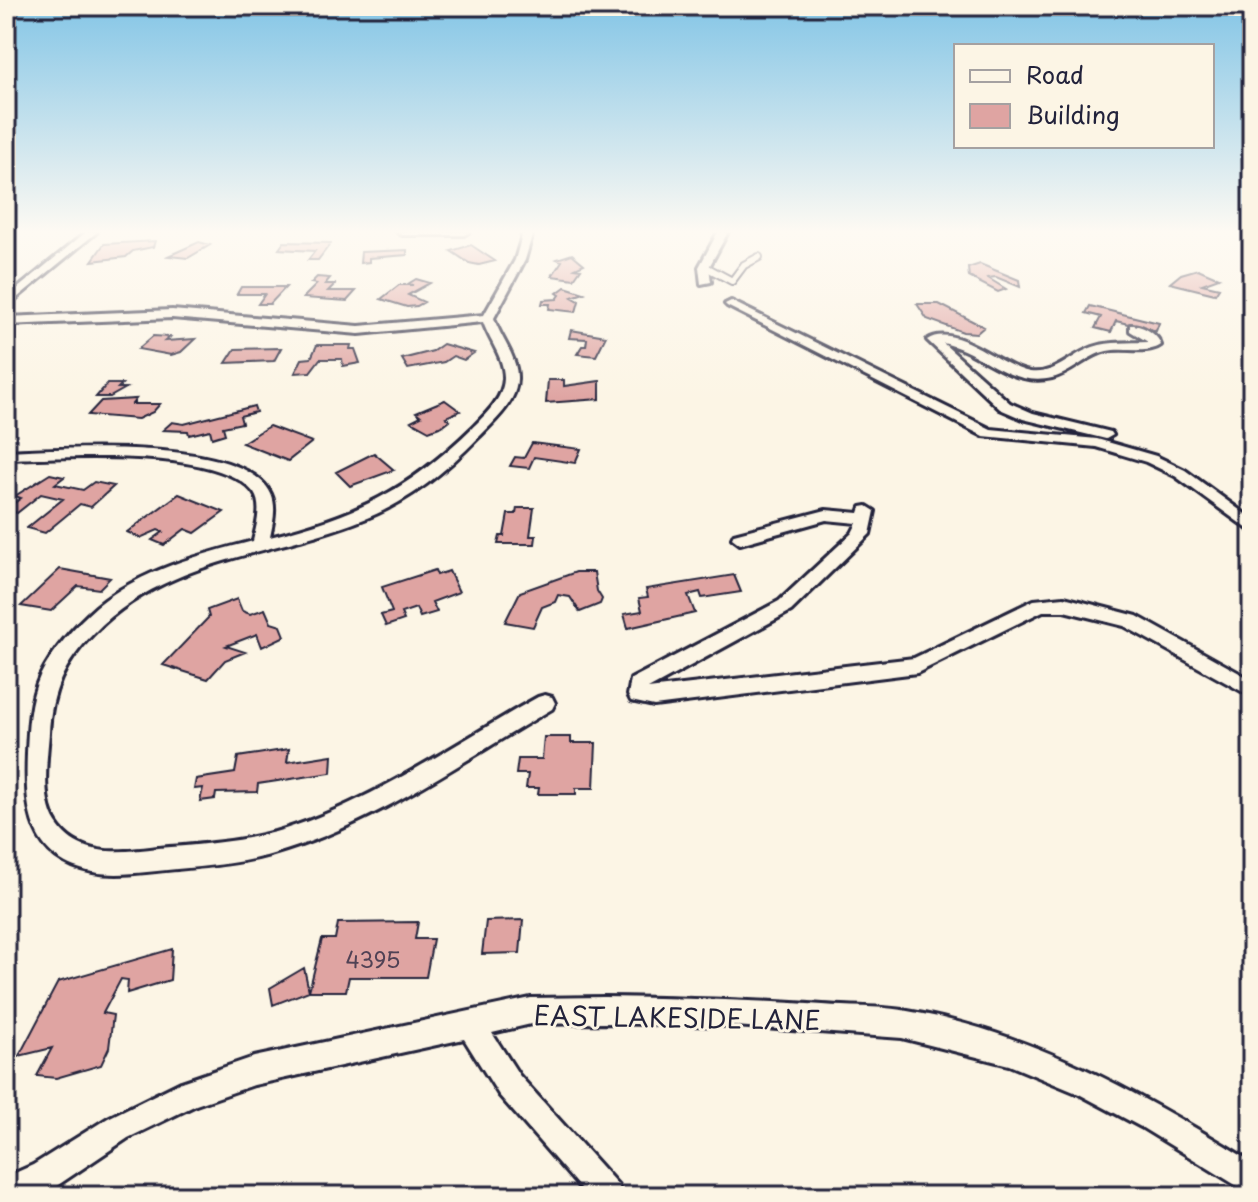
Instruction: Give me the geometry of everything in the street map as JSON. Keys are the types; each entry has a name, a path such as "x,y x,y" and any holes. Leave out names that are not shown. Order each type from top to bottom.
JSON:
{"street":[{"path":"6,304 25,288"},
{"path":"505,288 488,318 512,381 498,407 447,462 394,500 360,515 173,569 135,588 109,605 62,656 45,689 40,713 36,794 41,819 50,836 84,859 144,861 239,850 290,838 390,792 545,703"},
{"path":"731,304 988,433 1120,448 1180,473 1252,527"},
{"path":"6,321 172,314 372,330 488,318"},
{"path":"1120,448 1120,440 1028,416 1005,406 933,340 943,338 956,343 1020,374 1047,376 1075,366 1101,348 1155,345 1154,340 1134,328"},
{"path":"6,455 142,454 224,465 252,480 262,492 266,504 261,542"},
{"path":"740,538 826,515 866,515 858,537 785,606 638,685 638,695 654,698 917,665 1040,605 1064,604 1130,621 1252,689"},
{"name":"EAST LAKESIDE LANE","path":"6,1192 45,1186 118,1128 191,1092 254,1071 531,1011 604,1010 735,1013 902,1024 1009,1051 1089,1084 1151,1117 1252,1180"},
{"path":"472,1026 509,1085 607,1196"}],"building":[{"path":"240,288 285,288 270,304 258,304 265,294 237,294"},
{"path":"313,288 356,291 347,301 303,298"},
{"path":"395,288 421,288 408,295 424,302 407,307 381,299"},
{"path":"568,288 584,293 572,297 579,301 576,312 549,309 550,304 542,304 543,300 557,299 560,295 557,293"},
{"path":"1191,288 1219,288 1215,294"},
{"path":"917,304 939,304 984,327 977,333 963,332 927,319"},
{"path":"1090,306 1159,323 1156,331 1116,321 1111,332 1095,328 1101,317 1086,313"},
{"path":"571,330 606,336 596,356 577,354 582,346 586,346 587,339 569,338"},
{"path":"153,336 170,337 165,341 195,339 181,352 171,355 138,349"},
{"path":"443,344 474,353 464,360 453,356 444,362 408,369 402,359 433,351"},
{"path":"317,345 351,345 350,349 355,349 360,363 343,366 342,359 320,359 310,372 295,373 302,359 311,358"},
{"path":"281,348 274,361 226,363 235,349"},
{"path":"548,380 564,380 564,386 600,381 600,399 546,403"},
{"path":"107,384 122,384 118,388 126,388 110,397 96,397"},
{"path":"136,399 132,404 160,404 153,412 138,419 88,415 101,401"},
{"path":"445,400 460,411 446,417 450,420 442,426 429,431 411,421 421,416 416,412"},
{"path":"254,406 256,412 240,416 242,423 223,427 225,434 212,438 210,430 189,435 188,431 163,430 172,422 184,424"},
{"path":"269,426 312,442 288,461 242,443"},
{"path":"532,443 581,449 575,463 534,457 529,468 510,466 515,457 524,458"},
{"path":"374,453 394,470 350,486 336,472"},
{"path":"50,474 64,477 55,484 83,490 94,482 114,486 91,507 80,504 45,533 27,528 63,499 41,494 17,513 6,509 21,498 15,496"},
{"path":"179,494 224,512 195,533 185,529 164,545 152,540 163,532 158,530 140,538 127,532"},
{"path":"517,508 534,508 530,536 536,536 535,544 498,544 500,536 504,536 508,514 516,514"},
{"path":"60,569 110,578 99,589 78,586 51,611 21,606"},
{"path":"435,570 437,575 449,571 459,592 432,602 437,612 420,617 416,608 401,613 404,620 386,626 381,615 392,612 382,587"},
{"path":"576,572 594,572 597,591 602,599 600,604 580,612 570,597 558,595 555,602 542,607 533,627 505,622 520,592"},
{"path":"734,575 741,592 702,598 700,592 688,595 695,613 628,628 624,614 642,611 639,598 648,597 646,589"},
{"path":"237,599 242,611 250,614 265,609 271,623 281,626 285,636 262,647 257,634 226,646 245,652 225,660 208,679 163,665 209,617 207,610"},
{"path":"544,737 571,737 571,743 596,743 594,788 576,788 576,794 538,794 539,788 526,788 528,774 516,774 518,759 542,759"},
{"path":"289,749 287,762 332,755 331,773 258,784 257,792 216,793 215,799 200,801 203,788 194,789 196,779 235,773 238,757"},
{"path":"523,920 520,953 482,954 486,921"},
{"path":"418,922 415,939 433,939 426,977 349,977 346,991 309,991 322,939 335,939 338,923"},
{"path":"172,949 170,980 127,993 128,980 121,979 103,1013 113,1015 109,1048 101,1065 56,1078 37,1076 52,1048 19,1056 58,982"},
{"path":"304,968 309,991 273,1005 270,988"}]}
